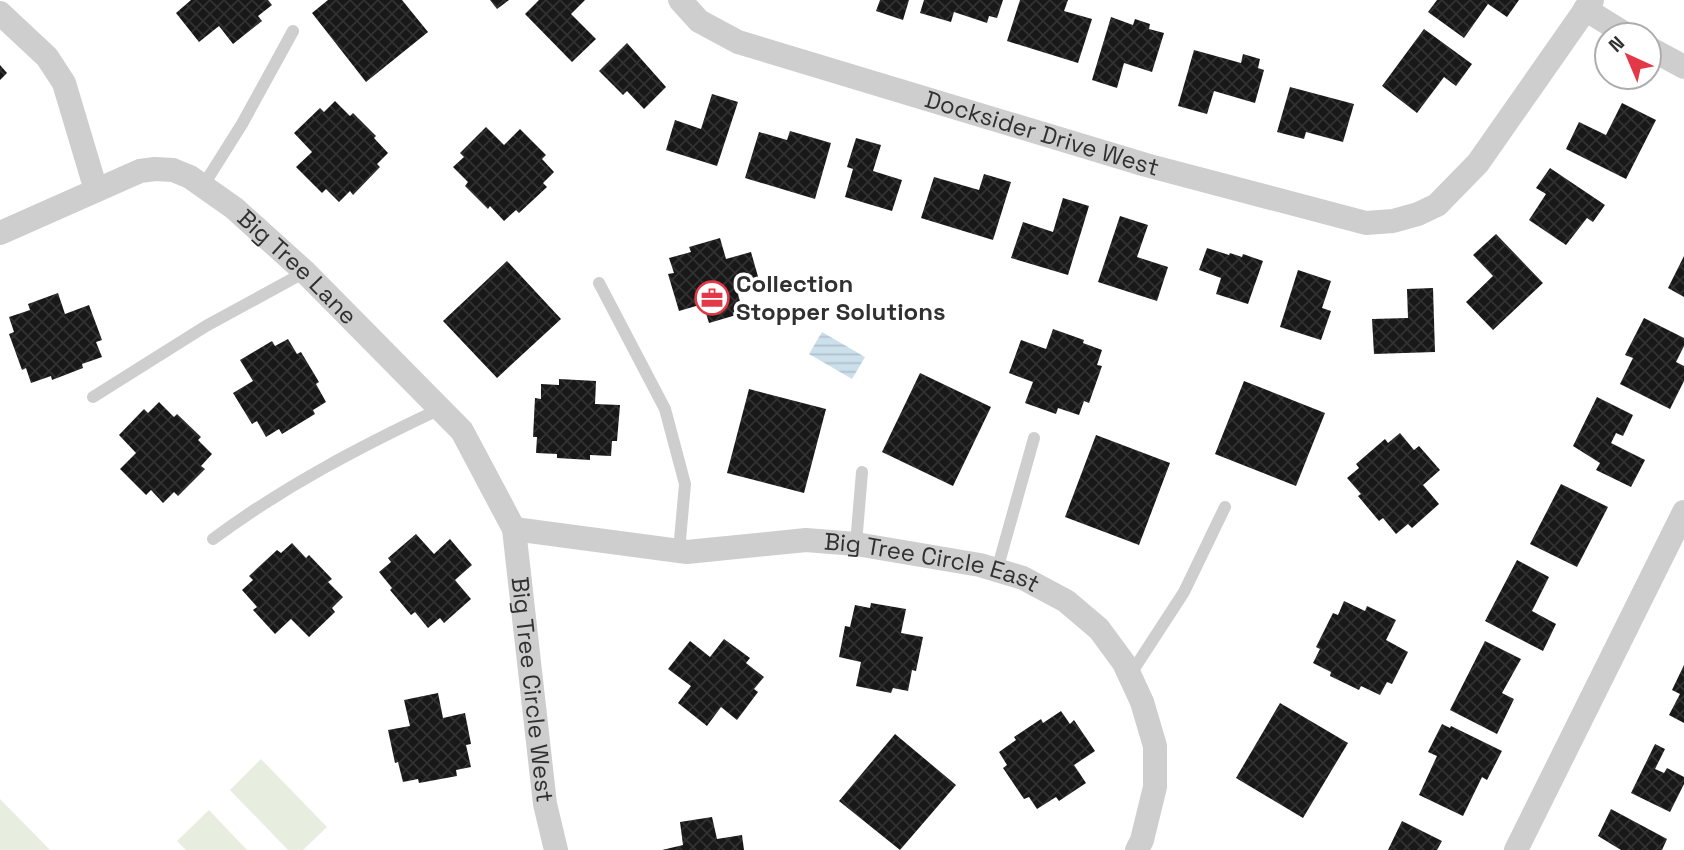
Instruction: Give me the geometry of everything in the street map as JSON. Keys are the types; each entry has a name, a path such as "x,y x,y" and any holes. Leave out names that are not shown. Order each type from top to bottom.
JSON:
{"street":[{"name":"Docksider Drive West","path":"680,0 699,21 738,43 1146,165 1366,223 1393,221 1419,214 1437,205 1478,163 1588,5"},
{"path":"1588,5 1609,21"},
{"path":"0,13 47,57 64,83 96,190"},
{"path":"1663,56 1684,67"},
{"name":"Big Tree Lane","path":"0,233 140,171 173,170 203,186 234,208 305,272 462,431 514,529"},
{"path":"1516,850 1684,512"},
{"name":"Big Tree Circle East","path":"514,529 679,551 806,540 856,544 980,565 1023,578 1066,601 1098,629 1124,663 1142,702 1155,746 1155,787 1137,850"},
{"name":"Big Tree Circle West","path":"514,529 540,767 556,850"}],"lane":[{"path":"203,186 242,124 293,31"},
{"path":"93,397 206,326 305,272"},
{"path":"599,283 665,410 685,485 679,551"},
{"path":"213,539 300,481 440,409"},
{"path":"997,570 1034,438"},
{"path":"856,544 862,471"},
{"path":"1130,676 1184,592 1225,507"}],"shaded area":[{"path":"261,759 327,827 303,850 288,850 230,790"},
{"path":"0,799 50,850 0,850"},
{"path":"209,810 247,850 186,850 177,841"}],"water":[{"path":"822,332 865,357 852,379 809,354"}],"building":[{"path":"191,0 268,0 272,5 258,16 262,21 233,44 219,26 199,42 176,13"},
{"path":"328,0 402,0 428,32 366,82 312,13"},
{"path":"490,0 509,0 497,9"},
{"path":"539,0 585,0 571,14 596,39 572,62 525,14"},
{"path":"880,0 909,0 903,20 876,11"},
{"path":"924,0 1003,0 997,18 989,16 987,23 954,12 951,22 920,13"},
{"path":"1020,0 1068,0 1064,11 1092,19 1078,63 1007,41"},
{"path":"1437,0 1519,0 1507,17 1488,4 1464,38 1428,12"},
{"path":"1111,17 1133,25 1135,19 1150,24 1149,29 1164,33 1152,72 1124,63 1117,88 1092,80"},
{"path":"1424,29 1472,64 1456,86 1444,77 1417,113 1382,86"},
{"path":"627,43 666,87 644,109 627,91 623,95 599,71"},
{"path":"1194,50 1241,63 1243,54 1260,59 1258,68 1264,70 1255,103 1214,91 1207,114 1178,106"},
{"path":"0,65 7,73 0,80"},
{"path":"1290,87 1354,104 1343,142 1306,132 1304,139 1277,132"},
{"path":"712,94 738,102 717,166 666,150 675,120 701,129"},
{"path":"335,101 350,116 353,113 376,136 374,138 388,153 377,164 380,167 353,195 350,191 339,202 326,189 322,193 296,167 312,152 294,133 320,108 324,112"},
{"path":"1622,103 1656,120 1626,179 1566,149 1579,122 1606,135"},
{"path":"486,127 504,145 520,129 546,155 542,159 554,172 543,183 547,187 519,213 516,210 504,221 465,186 468,182 453,167 464,157 460,153"},
{"path":"790,131 831,143 815,199 745,178 759,132 787,140"},
{"path":"856,138 881,145 873,171 902,180 892,211 845,197 853,169 847,167"},
{"path":"1550,168 1605,205 1593,222 1587,218 1566,245 1529,220 1546,194 1536,188"},
{"path":"984,174 1011,182 993,240 921,218 934,177 979,190"},
{"path":"1063,198 1089,206 1068,275 1011,258 1023,222 1053,232"},
{"path":"1120,216 1148,225 1137,257 1168,267 1157,301 1098,282"},
{"path":"1496,234 1543,283 1493,330 1466,302 1493,276 1473,255"},
{"path":"720,238 726,259 751,252 761,287 738,294 743,313 709,323 703,304 679,311 668,274 674,273 669,258 691,252 689,247"},
{"path":"1207,248 1229,255 1230,253 1242,257 1243,254 1263,261 1248,304 1216,294 1221,278 1199,270"},
{"path":"1684,256 1684,297 1668,288"},
{"path":"507,261 561,319 497,378 443,321"},
{"path":"1298,270 1331,281 1322,308 1331,311 1321,340 1280,327"},
{"path":"1433,288 1435,352 1374,354 1372,319 1408,318 1407,289"},
{"path":"58,293 65,314 89,305 102,340 96,342 102,357 52,380 51,376 31,383 26,368 22,370 9,334 14,332 9,317 30,310 28,304"},
{"path":"1644,318 1684,338 1684,346 1676,362 1684,366 1684,381 1670,409 1620,384 1633,358 1625,355"},
{"path":"1053,329 1084,340 1083,343 1102,350 1097,365 1102,366 1089,403 1084,401 1079,415 1058,408 1056,414 1025,403 1033,382 1009,373 1021,340 1046,349"},
{"path":"288,339 297,354 301,352 319,382 316,384 326,402 313,410 315,414 282,434 279,429 266,437 257,421 252,424 233,393 253,381 240,360 272,341 275,346"},
{"path":"920,373 991,407 953,486 882,452"},
{"path":"559,379 596,381 595,404 620,405 617,441 612,441 611,456 590,455 590,460 557,458 557,454 536,453 537,437 533,437 535,398 541,399 541,384 559,385"},
{"path":"1244,381 1325,413 1296,486 1215,454"},
{"path":"749,389 826,409 804,493 727,473"},
{"path":"1597,397 1633,415 1623,436 1616,433 1611,443 1645,460 1631,487 1596,470 1600,463 1573,446"},
{"path":"159,402 174,417 177,414 201,437 198,440 212,454 201,466 205,469 178,496 174,492 163,503 151,490 146,495 120,469 136,453 119,435 144,409 148,413"},
{"path":"1400,433 1414,450 1419,446 1440,470 1423,485 1439,504 1412,528 1408,524 1396,534 1383,518 1379,521 1347,478 1359,468 1356,464 1385,439 1388,443"},
{"path":"1096,435 1170,463 1139,545 1065,517"},
{"path":"1561,484 1608,507 1577,567 1530,544"},
{"path":"416,534 434,554 450,539 472,565 455,580 471,599 444,623 440,618 428,628 415,612 411,615 379,572 391,562 388,558"},
{"path":"292,543 306,558 309,555 332,579 328,582 343,597 332,608 335,612 309,637 291,619 275,634 253,610 257,607 242,590 253,580 249,576 277,550 281,553"},
{"path":"1517,560 1549,577 1532,611 1556,624 1543,651 1485,621"},
{"path":"1344,601 1365,611 1367,606 1396,620 1386,640 1408,652 1392,684 1387,682 1380,695 1361,686 1359,690 1330,676 1331,672 1313,663 1320,649 1316,647 1333,613 1338,615"},
{"path":"871,603 906,609 901,633 923,637 916,671 912,670 908,691 893,688 891,693 856,686 861,662 839,657 845,626 850,627 855,605 870,608"},
{"path":"724,639 750,658 746,663 764,677 754,689 758,692 737,720 721,707 707,726 678,703 691,686 668,669 690,641 710,657"},
{"path":"1485,641 1521,659 1502,693 1514,699 1497,734 1450,710"},
{"path":"1684,665 1684,723 1669,715 1680,694 1672,690"},
{"path":"438,693 443,718 465,713 471,744 466,745 471,767 456,770 457,776 419,783 418,779 403,782 398,762 395,763 388,730 410,726 404,700"},
{"path":"1280,703 1348,743 1303,818 1236,778"},
{"path":"1061,711 1070,724 1074,720 1095,751 1074,765 1086,783 1059,801 1056,797 1037,809 1029,797 1024,799 1003,768 1007,765 999,752 1016,740 1014,737 1041,719 1043,723"},
{"path":"1442,724 1502,751 1487,780 1482,777 1463,816 1419,795 1437,756 1428,752"},
{"path":"895,734 956,785 900,850 839,801"},
{"path":"1655,744 1665,749 1655,769 1664,773 1667,768 1684,777 1684,784 1670,812 1631,793"},
{"path":"1611,809 1667,839 1662,850 1621,850 1598,836"},
{"path":"712,817 717,839 742,835 744,850 662,850 683,845 680,822"},
{"path":"1402,821 1442,841 1437,850 1388,850"}],"place":[{"name":"Collection Stopper Solutions","path":"712,298"}]}
